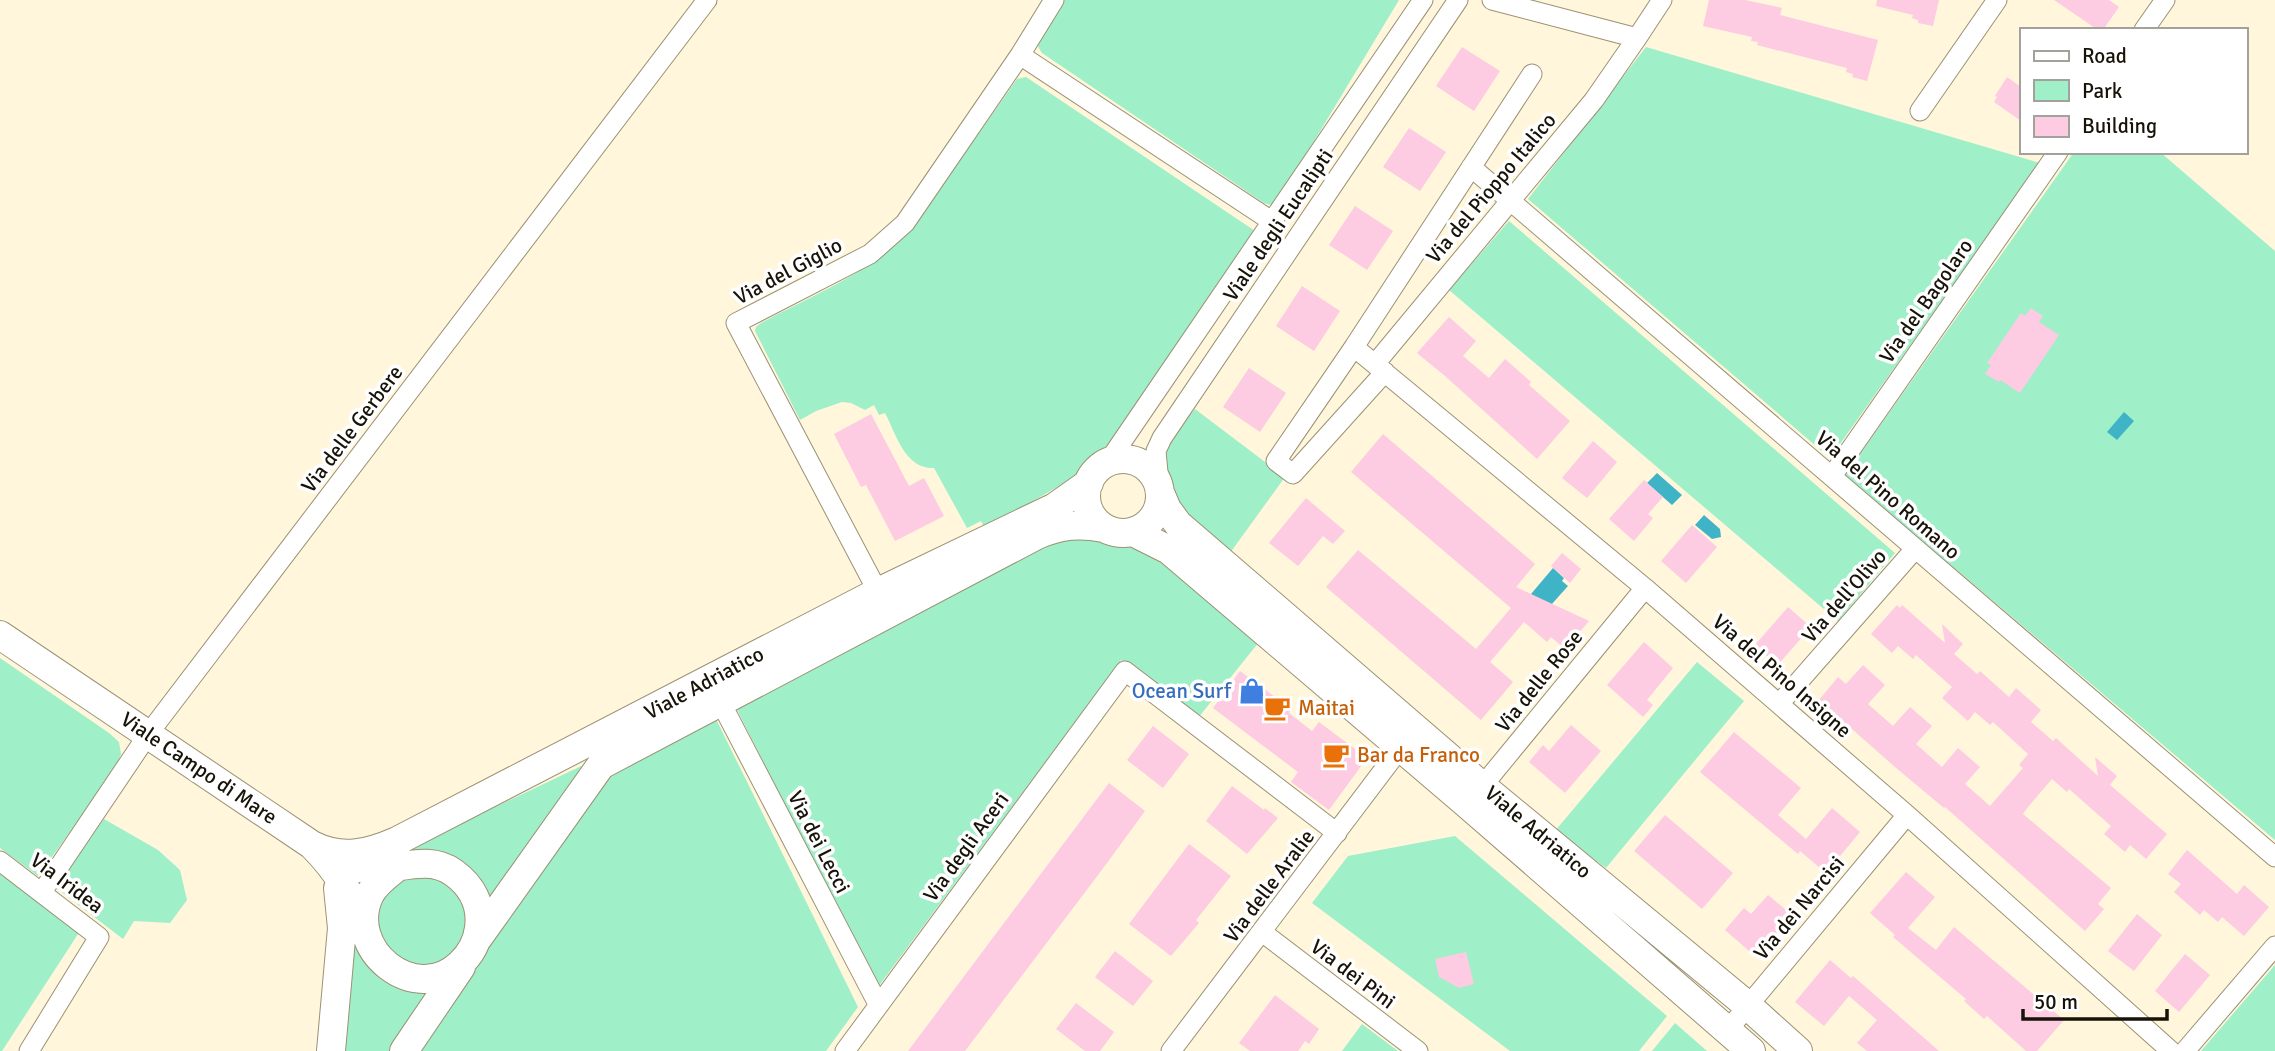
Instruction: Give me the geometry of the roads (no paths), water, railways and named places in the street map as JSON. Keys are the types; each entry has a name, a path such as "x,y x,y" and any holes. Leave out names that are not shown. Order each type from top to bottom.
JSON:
{"street":[{"name":"Via delle Gerbere","path":"42,892 149,733 706,0"},
{"path":"1054,0 1020,55 1273,222"},
{"name":"Viale degli Eucalipti","path":"1108,461 1423,0"},
{"name":"Viale degli Eucalipti","path":"1160,489 1156,451 1162,438 1458,0"},
{"path":"1492,0 1637,38"},
{"name":"Via del Pioppo Italico","path":"1532,74 1354,347 1276,461 1293,474 1352,409 1380,368 1510,200 1594,100 1662,0"},
{"path":"1920,111 1997,0"},
{"path":"2145,28 2165,0"},
{"name":"Via del Giglio","path":"878,592 736,323 870,254 905,223 1020,55"},
{"name":"Via del Bagolaro","path":"1832,476 2057,154"},
{"name":"Via del Pino Romano","path":"1471,167 2275,857"},
{"name":"Via del Pino Insigne","path":"1354,347 1645,587 1907,815 2171,1051"},
{"path":"1326,388 1352,409"},
{"path":"1119,458 1144,464 1153,472 1160,489 1159,508 1154,519 1133,532 1121,534 1104,527 1090,514 1086,502 1089,483 1097,468 1119,458"},
{"name":"Viale Adriatico","path":"325,855 370,851 397,841 878,592 1055,507 1089,483"},
{"name":"Viale Adriatico","path":"1160,489 1167,509 1178,524 1751,1051"},
{"name":"Viale Adriatico","path":"404,1051 473,947 601,765 1037,535 1061,525 1104,527"},
{"name":"Viale Adriatico","path":"1133,532 1169,550 1401,747 1475,795 1747,1005 1798,1051"},
{"name":"Via dell'Olivo","path":"1779,704 1915,549"},
{"name":"Via delle Rose","path":"1475,795 1645,587"},
{"name":"Viale Campo di Mare","path":"0,635 149,733 325,855 352,898 365,931"},
{"name":"Via degli Aceri","path":"845,1051 1125,671 1337,833"},
{"name":"Via dei Lecci","path":"720,701 878,1004"},
{"name":"Via delle Aralie","path":"1171,1051 1401,747"},
{"name":"Via dei Narcisi","path":"1727,1031 1907,815"},
{"path":"325,855 370,870 415,863 434,864 452,871 467,883 477,900 480,919 473,947 455,969 437,977 418,979 399,974 383,964 372,949 365,931 365,912 370,894 382,879 396,868"},
{"path":"325,855 341,911 342,928 331,1051"},
{"name":"Via Iridea","path":"0,861 99,937 29,1051"},
{"name":"Via dei Pini","path":"1262,932 1418,1051"},
{"path":"2185,1051 2275,946"}],"water":[{"path":"2124,412 2134,421 2117,440 2107,432"},
{"path":"1657,473 1682,495 1672,505 1647,483"},
{"path":"1704,515 1720,529 1721,537 1712,539 1695,525"},
{"path":"1553,568 1568,586 1543,614 1531,594"}],"place":[{"name":"Ocean Surf","path":"1252,691"},
{"name":"Maitai","path":"1277,708"},
{"name":"Bar da Franco","path":"1336,755"}]}
